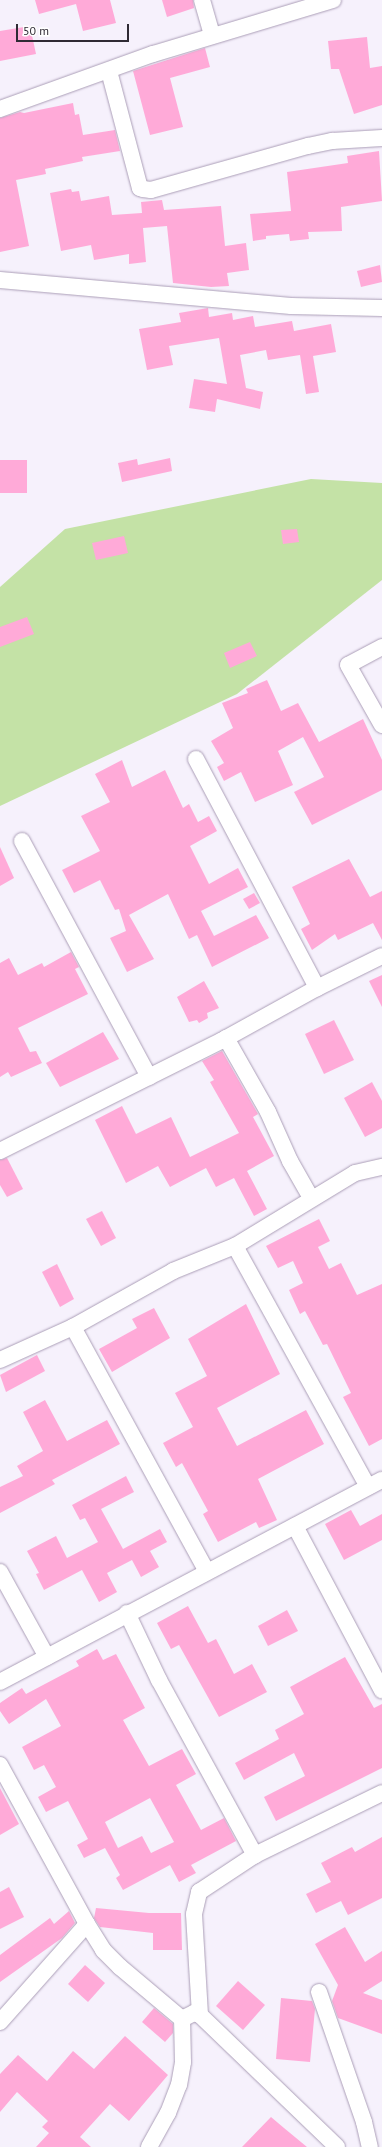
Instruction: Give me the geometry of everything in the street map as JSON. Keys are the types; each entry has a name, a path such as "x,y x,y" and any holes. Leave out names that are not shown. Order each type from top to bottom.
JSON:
{"street":[{"path":"202,0 212,36"},
{"path":"0,109 212,36 333,0"},
{"path":"109,71 140,188 143,190 151,190 308,146 332,141 382,138"},
{"path":"0,280 291,306 382,308"},
{"path":"382,647 348,665 382,725"},
{"path":"196,759 317,988"},
{"path":"22,841 148,1077"},
{"path":"0,1151 226,1038 317,988 382,956"},
{"path":"226,1038 268,1112 290,1161 311,1198"},
{"path":"0,1360 73,1327 173,1271 235,1246 311,1198 355,1173 382,1167"},
{"path":"235,1246 368,1487"},
{"path":"73,1327 207,1572"},
{"path":"0,1682 127,1613 382,1480"},
{"path":"295,1526 382,1690"},
{"path":"0,1572 47,1657"},
{"path":"127,1613 159,1680 255,1855"},
{"path":"0,1765 87,1924 104,1950 120,1967 182,2019 183,2062 179,2085 168,2113 149,2147"},
{"path":"200,2015 194,1914 199,1892 255,1855 382,1793"},
{"path":"0,2022 87,1924"},
{"path":"319,1992 364,2122 370,2147"},
{"path":"182,2019 189,2014 200,2015 337,2147"}],"green space":[{"path":"311,479 382,483 382,580 237,694 0,806 0,587 65,529"}],"building":[{"path":"35,0 110,0 116,23 83,31 76,4 39,14"},
{"path":"162,0 193,0 194,8 167,17"},
{"path":"30,26 36,54 0,61 0,31"},
{"path":"367,37 370,68 382,66 382,105 354,114 339,69 331,69 328,41"},
{"path":"205,48 210,67 170,78 183,127 150,135 133,71"},
{"path":"73,103 75,115 79,114 83,135 115,130 120,151 82,157 83,161 45,169 46,174 16,180 29,246 0,252 0,118 20,112 24,113"},
{"path":"379,151 382,201 341,207 342,231 308,232 309,239 290,241 289,234 266,236 266,239 253,241 250,214 291,211 287,172 348,163 347,156"},
{"path":"71,189 72,192 79,191 81,201 109,196 112,215 142,213 141,202 162,200 164,210 221,206 225,246 246,243 249,270 227,273 229,286 211,287 173,283 167,226 143,228 146,262 129,264 129,254 94,260 91,245 61,251 50,193"},
{"path":"380,265 382,282 361,287 357,271"},
{"path":"208,308 209,317 232,313 233,320 253,316 255,327 292,321 294,331 331,324 336,352 313,356 319,392 306,394 300,355 268,360 266,350 240,355 246,388 263,392 260,409 217,399 215,412 189,408 194,379 227,384 219,338 169,346 173,365 147,370 139,329 181,322 179,313"},
{"path":"170,458 172,471 122,482 118,463 137,459 138,465"},
{"path":"0,460 27,460 27,493 0,493"},
{"path":"297,529 299,542 283,544 281,530"},
{"path":"124,536 128,553 96,560 92,543"},
{"path":"27,617 34,634 0,647 0,627"},
{"path":"250,642 257,656 230,668 224,653"},
{"path":"267,680 281,711 298,703 319,742 363,719 382,760 382,790 312,825 294,792 324,777 303,737 278,751 293,785 255,802 241,772 224,781 217,767 224,763 211,741 233,728 222,703 248,693 246,689"},
{"path":"122,760 132,787 165,770 183,808 189,804 198,822 209,816 217,831 190,846 209,884 238,868 248,887 201,911 214,936 256,915 269,938 212,967 197,935 189,939 168,894 129,915 154,959 127,972 110,938 126,931 119,909 115,910 100,880 74,893 62,870 100,851 81,816 110,802 95,774"},
{"path":"0,847 14,878 0,886"},
{"path":"349,859 370,897 382,891 382,940 373,923 338,940 335,934 312,950 301,929 310,924 292,887"},
{"path":"254,893 260,903 249,909 243,899"},
{"path":"71,952 79,967 75,969 88,994 18,1028 30,1052 36,1051 42,1063 11,1077 8,1072 0,1077 0,963 9,958 18,975 42,963 44,967"},
{"path":"382,975 382,1007 369,981"},
{"path":"204,981 219,1008 207,1013 208,1018 199,1023 197,1020 189,1022 177,997"},
{"path":"334,1020 354,1060 324,1074 305,1034"},
{"path":"103,1032 119,1059 60,1087 46,1063"},
{"path":"222,1051 258,1114 253,1117 274,1156 247,1171 267,1209 254,1216 234,1178 216,1187 206,1168 170,1187 158,1166 126,1183 95,1120 122,1106 136,1134 171,1117 190,1157 239,1133 210,1082 214,1080 202,1061"},
{"path":"372,1082 382,1101 382,1128 365,1137 344,1098"},
{"path":"7,1158 23,1189 7,1197 0,1185 0,1160"},
{"path":"102,1211 116,1238 101,1246 86,1219"},
{"path":"319,1219 330,1241 318,1247 329,1269 341,1263 357,1295 382,1284 382,1439 369,1446 343,1397 351,1393 327,1344 323,1345 305,1311 300,1314 289,1290 303,1283 293,1261 278,1268 266,1246"},
{"path":"57,1264 74,1299 60,1307 42,1272"},
{"path":"246,1304 280,1374 217,1408 237,1446 306,1410 324,1444 258,1479 277,1520 259,1528 256,1522 218,1542 203,1514 208,1511 182,1463 176,1467 163,1443 193,1427 175,1393 207,1376 188,1339"},
{"path":"154,1308 170,1338 112,1372 99,1349 137,1328 132,1319"},
{"path":"37,1355 45,1371 6,1392 0,1375"},
{"path":"45,1400 67,1441 107,1420 120,1444 52,1480 55,1484 0,1513 0,1487 23,1476 17,1466 43,1451 23,1412"},
{"path":"126,1476 134,1492 101,1509 123,1549 160,1529 167,1542 150,1551 159,1567 141,1577 132,1560 107,1573 117,1592 99,1602 82,1570 44,1590 36,1574 39,1573 27,1551 56,1536 67,1558 98,1542 85,1518 80,1520 72,1505"},
{"path":"351,1510 360,1526 382,1514 382,1540 344,1560 325,1524"},
{"path":"188,1606 208,1643 216,1639 234,1674 252,1664 267,1692 219,1717 179,1645 171,1649 157,1623"},
{"path":"287,1610 298,1631 268,1646 258,1626"},
{"path":"97,1649 103,1660 116,1654 145,1708 123,1720 149,1766 182,1749 196,1774 176,1785 201,1830 224,1818 236,1841 191,1865 196,1873 179,1882 170,1865 123,1890 116,1878 120,1875 105,1848 84,1858 77,1845 88,1839 68,1801 46,1812 38,1797 56,1787 44,1765 34,1770 22,1747 61,1726 46,1699 9,1724 0,1711 0,1703 22,1688 26,1694 79,1666 76,1661","holes":["150,1798 174,1842 151,1853 142,1836 118,1848 105,1822"]},
{"path":"345,1657 374,1708 382,1704 382,1768 276,1821 264,1797 305,1776 294,1753 244,1780 235,1763 279,1739 275,1730 304,1714 290,1687"},
{"path":"0,1788 19,1824 0,1835"},
{"path":"382,1837 382,1898 348,1915 341,1901 316,1913 306,1894 331,1882 321,1863 352,1847 355,1852"},
{"path":"9,1887 24,1917 0,1929 0,1892"},
{"path":"96,1908 149,1913 181,1913 182,1950 153,1950 153,1933 100,1927 94,1918"},
{"path":"69,1911 75,1923 62,1938 0,1982 0,1955 50,1918 54,1924"},
{"path":"345,1927 365,1962 382,1951 382,1981 363,1993 382,2000 382,2034 338,2018 332,2001 338,1985 315,1944"},
{"path":"85,1965 105,1983 88,2002 68,1984"},
{"path":"238,1981 265,2005 243,2030 216,2006"},
{"path":"281,1998 312,2001 315,2009 310,2062 276,2059"},
{"path":"154,2008 173,2024 173,2033 165,2042 142,2022"},
{"path":"125,2036 168,2075 129,2121 110,2104 80,2137 91,2147 36,2147 49,2133 42,2127 48,2121 17,2092 0,2112 0,2074 18,2055 47,2081 73,2051 94,2069"},
{"path":"271,2117 284,2128 307,2147 242,2147"}]}
